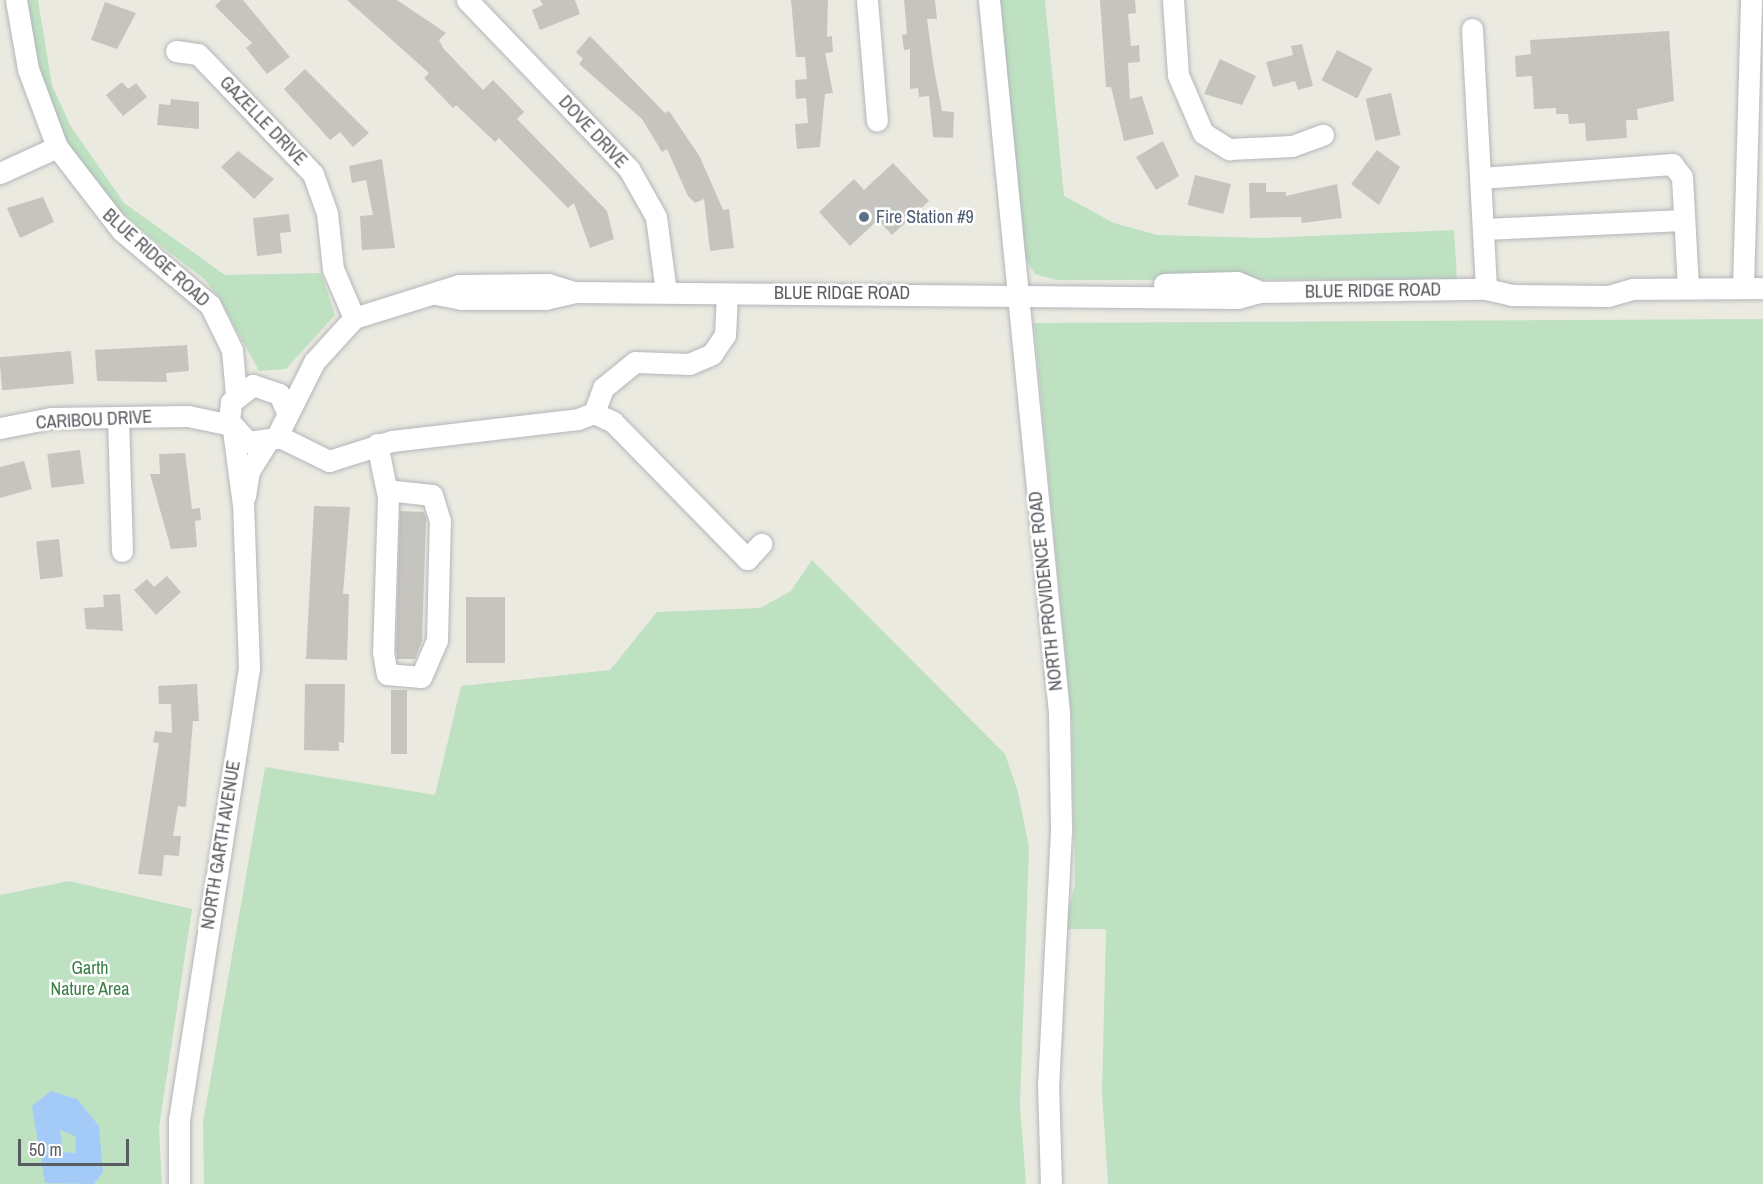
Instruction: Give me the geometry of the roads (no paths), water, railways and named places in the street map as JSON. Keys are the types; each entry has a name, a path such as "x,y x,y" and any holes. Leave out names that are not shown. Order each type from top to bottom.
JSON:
{"street":[{"name":"BLUE RIDGE ROAD","path":"16,0 28,69 57,147 122,231 210,304 232,350 265,386 314,362"},
{"name":"DOVE DRIVE","path":"467,0 629,169 656,217 666,292"},
{"path":"867,0 877,122"},
{"name":"NORTH PROVIDENCE ROAD","path":"988,0 1014,293 1059,713 1061,831 1048,1084 1051,1184"},
{"path":"1173,0 1178,75 1203,133 1229,149 1292,146 1323,135"},
{"path":"1751,0 1755,212 1753,288"},
{"path":"1473,29 1486,289"},
{"name":"GAZELLE DRIVE","path":"176,51 198,54 313,174 327,213 333,269 354,318"},
{"path":"0,173 57,147"},
{"path":"1480,178 1672,164 1682,177 1688,288"},
{"path":"1483,229 1684,219"},
{"name":"BLUE RIDGE ROAD","path":"280,427 314,362 354,318 408,297 436,294 461,300 545,299 575,292 1108,293 1237,298 1260,292 1486,289 1513,281 1585,281 1633,289 1753,288"},
{"path":"594,413 603,388 635,362 689,364 712,354 725,335 727,294"},
{"name":"BLUE RIDGE ROAD","path":"232,350 234,398"},
{"path":"265,386 279,394 280,427 248,442 232,428 234,398 265,386"},
{"name":"CARIBOU DRIVE","path":"188,416 234,398"},
{"path":"280,427 329,462 369,446 594,413 613,423 748,558"},
{"name":"CARIBOU DRIVE","path":"0,428 51,418 188,416 232,428"},
{"path":"118,417 122,551"},
{"name":"NORTH GARTH AVENUE","path":"243,505 249,471 280,427"},
{"name":"NORTH GARTH AVENUE","path":"179,1184 179,1120 249,667 243,505 232,428"},
{"path":"369,446 387,490 383,652 387,674 422,677 437,640 440,521 432,495 387,490"}],"water":[{"path":"51,1091 77,1099 99,1126 103,1172 94,1184 45,1183 32,1106","holes":["60,1130 75,1136 76,1153 63,1152"]}],"place":[{"name":"Fire Station #9","path":"864,217"}],"park label":[{"name":"Garth Nature Area","path":"90,979"}]}
